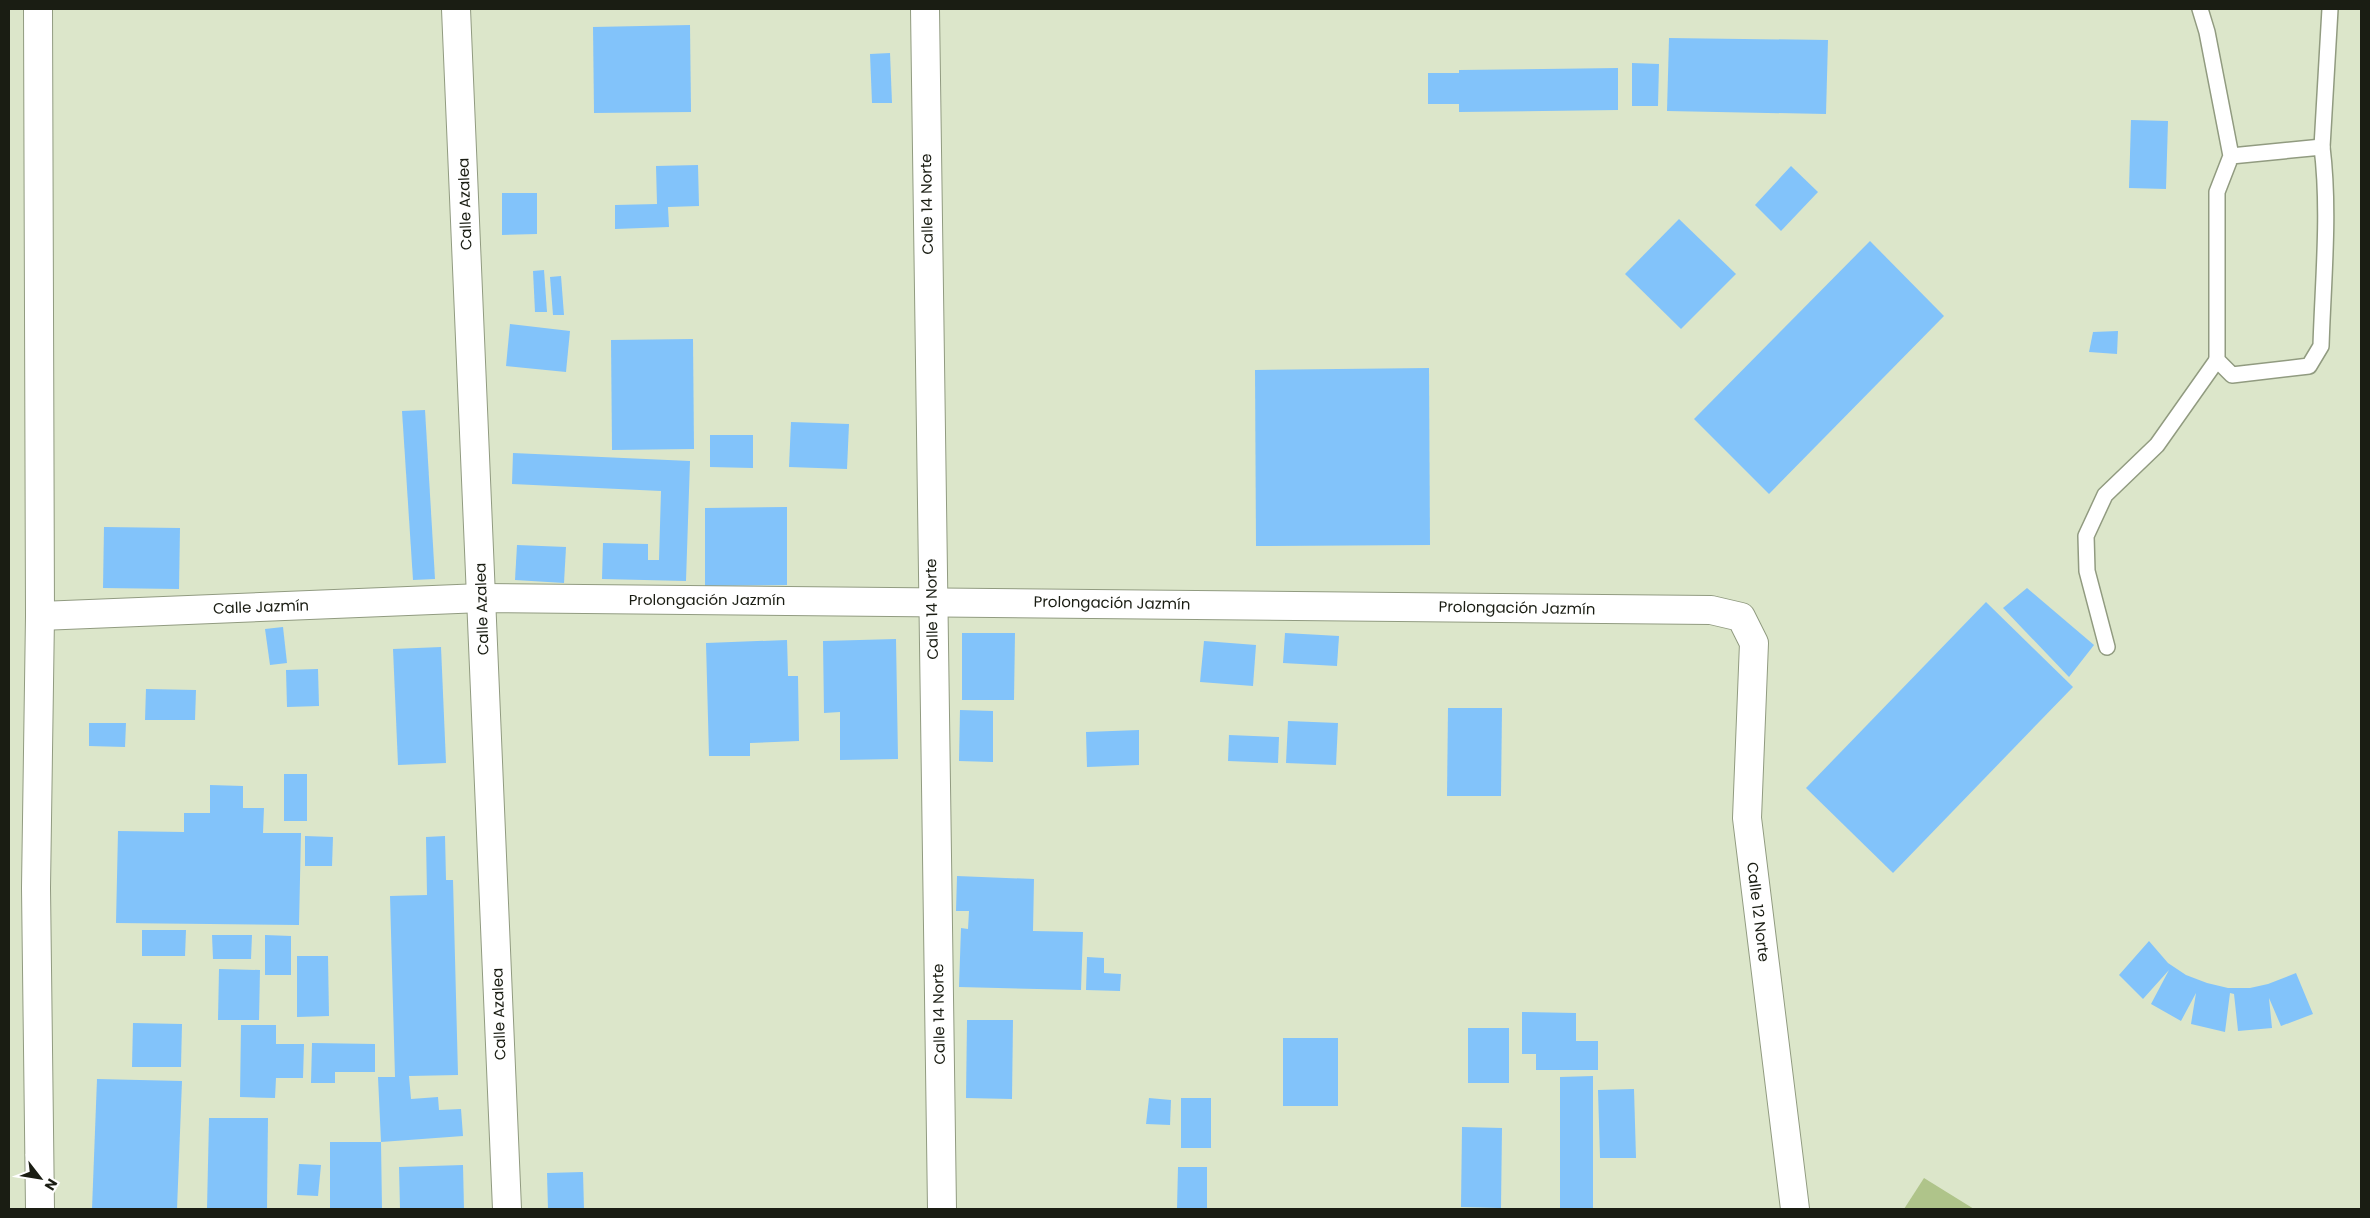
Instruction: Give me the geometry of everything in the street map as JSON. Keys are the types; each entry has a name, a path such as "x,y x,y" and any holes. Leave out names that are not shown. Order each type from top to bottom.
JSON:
{"street":[{"path":"38,9 40,616 36,888 40,1209"},
{"name":"Calle Azalea","path":"456,9 507,1209"},
{"name":"Calle 14 Norte","path":"925,9 942,1209"},
{"name":"Calle Jazmín","path":"40,616 482,598"},
{"name":"Prolongación Jazmín","path":"482,598 1711,610 1741,618"},
{"name":"Calle 12 Norte","path":"1741,618 1754,643 1747,818 1795,1209"}],"lane":[{"path":"2107,647 2087,572 2086,536 2105,495 2157,445 2217,360 2217,192 2231,156 2207,32 2200,9"},
{"path":"2217,360 2232,375 2264,373 2309,366 2321,346 2325,187 2322,147 2330,9"},
{"path":"2231,156 2322,147"}],"green space":[{"path":"1924,1178 1974,1209 1904,1209"}],"building":[{"path":"690,25 691,112 594,113 593,27"},
{"path":"1669,38 1828,40 1826,114 1667,111"},
{"path":"890,53 892,103 872,103 870,54"},
{"path":"1632,63 1659,64 1658,106 1632,106"},
{"path":"1618,68 1618,110 1459,112 1459,104 1428,104 1428,73 1459,73 1459,70"},
{"path":"2131,120 2168,121 2166,189 2129,188"},
{"path":"698,165 699,206 668,207 669,227 615,229 615,205 657,204 656,166"},
{"path":"1791,166 1818,192 1781,231 1755,205"},
{"path":"502,193 537,193 537,234 502,235"},
{"path":"1679,219 1736,274 1681,329 1625,274"},
{"path":"1870,241 1944,316 1769,494 1694,419"},
{"path":"544,270 547,312 535,312 533,271"},
{"path":"561,276 564,315 553,315 550,277"},
{"path":"510,324 570,331 566,372 506,366"},
{"path":"2118,331 2117,354 2089,352 2093,332"},
{"path":"693,339 694,449 612,450 611,340"},
{"path":"1429,368 1430,545 1256,546 1255,370"},
{"path":"425,410 435,579 413,580 402,411"},
{"path":"791,422 849,424 847,469 789,467"},
{"path":"710,435 753,435 753,468 710,467"},
{"path":"513,453 690,461 686,581 602,579 603,543 648,544 648,560 659,560 661,491 512,484"},
{"path":"787,507 787,585 705,586 705,508"},
{"path":"104,527 180,528 179,589 103,588"},
{"path":"517,545 566,547 564,583 515,580"},
{"path":"2027,588 2094,645 2069,677 2003,608"},
{"path":"1986,602 2073,687 1893,873 1806,788"},
{"path":"283,627 287,663 270,665 265,629"},
{"path":"962,633 1015,633 1014,700 962,700"},
{"path":"1285,633 1339,636 1337,666 1283,663"},
{"path":"896,639 898,759 840,760 840,712 824,713 823,641"},
{"path":"787,640 788,676 798,676 799,741 750,743 750,756 709,756 706,643"},
{"path":"1204,641 1256,645 1253,686 1200,682"},
{"path":"441,647 446,763 398,765 393,649"},
{"path":"318,669 319,706 287,707 286,670"},
{"path":"146,689 196,690 195,720 145,720"},
{"path":"1448,708 1502,708 1501,796 1447,796"},
{"path":"960,710 993,711 993,762 959,761"},
{"path":"1288,721 1338,723 1336,765 1286,763"},
{"path":"89,723 126,723 125,747 89,746"},
{"path":"1139,730 1139,765 1087,767 1086,732"},
{"path":"1229,735 1279,737 1278,763 1228,761"},
{"path":"284,774 307,774 307,821 284,821"},
{"path":"210,785 243,786 243,808 264,808 263,833 301,833 299,925 116,923 118,831 184,832 184,813 210,813"},
{"path":"305,836 333,837 332,866 305,866"},
{"path":"445,836 446,880 453,880 458,1075 409,1076 411,1099 438,1097 439,1110 461,1109 463,1136 381,1142 378,1077 395,1077 390,896 427,895 426,837"},
{"path":"957,876 1034,879 1033,931 1083,932 1081,990 959,987 961,928 968,929 969,911 956,911"},
{"path":"142,930 186,930 185,956 142,956"},
{"path":"212,935 252,935 251,959 213,959"},
{"path":"265,935 291,936 291,975 265,975"},
{"path":"2149,941 2168,963 2186,975 2228,988 2250,988 2268,984 2296,973 2313,1014 2281,1026 2269,998 2272,1028 2238,1031 2234,994 2230,993 2225,1032 2191,1024 2196,993 2181,1021 2151,1004 2169,970 2143,999 2119,975"},
{"path":"297,956 328,956 329,1016 297,1017"},
{"path":"1087,957 1104,958 1104,973 1121,974 1120,991 1086,990"},
{"path":"219,969 260,970 259,1020 218,1020"},
{"path":"1522,1012 1576,1013 1576,1041 1598,1041 1598,1070 1536,1070 1536,1054 1522,1054"},
{"path":"967,1020 1013,1020 1012,1099 966,1098"},
{"path":"133,1023 182,1024 181,1067 132,1067"},
{"path":"241,1025 276,1025 276,1044 304,1044 303,1078 276,1078 275,1098 240,1097"},
{"path":"1468,1028 1509,1028 1509,1083 1468,1083"},
{"path":"1283,1038 1338,1038 1338,1106 1283,1106"},
{"path":"312,1043 375,1044 375,1072 335,1072 335,1083 311,1083"},
{"path":"1593,1076 1593,1209 1560,1209 1560,1077"},
{"path":"97,1079 182,1081 177,1209 92,1209"},
{"path":"1634,1089 1636,1158 1600,1158 1598,1090"},
{"path":"1149,1098 1171,1100 1170,1125 1146,1124"},
{"path":"1181,1098 1211,1098 1211,1148 1181,1148"},
{"path":"209,1118 268,1118 267,1209 207,1209"},
{"path":"1462,1127 1502,1128 1501,1208 1461,1207"},
{"path":"330,1142 381,1142 382,1209 330,1209"},
{"path":"299,1164 321,1165 318,1196 297,1195"},
{"path":"463,1165 464,1209 400,1209 399,1167"},
{"path":"1178,1167 1207,1167 1207,1209 1177,1209"},
{"path":"583,1172 584,1209 548,1209 547,1173"}]}
